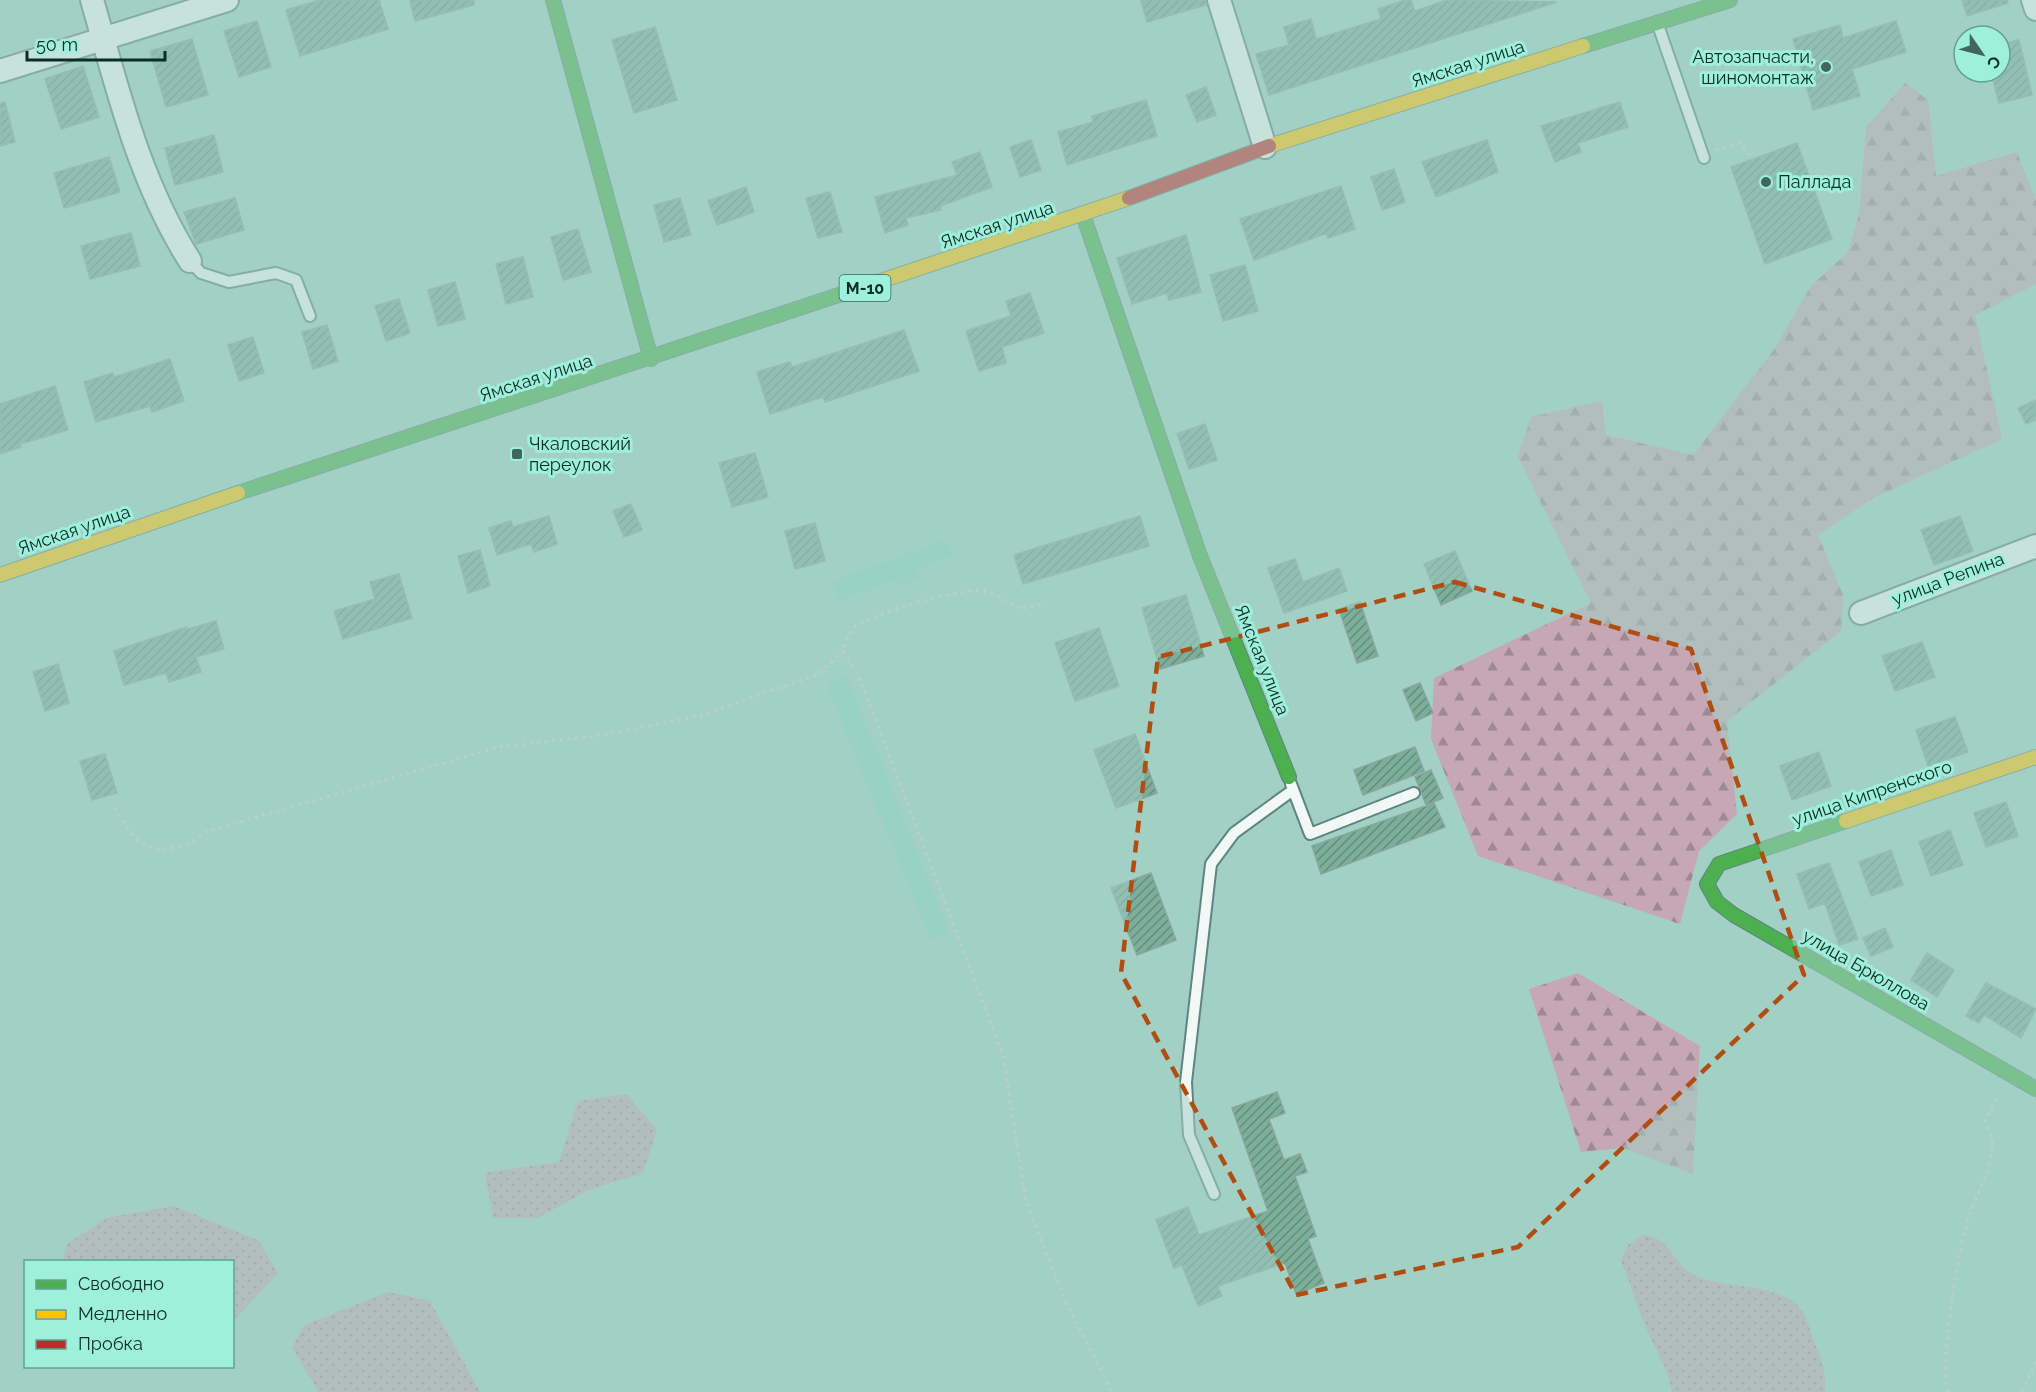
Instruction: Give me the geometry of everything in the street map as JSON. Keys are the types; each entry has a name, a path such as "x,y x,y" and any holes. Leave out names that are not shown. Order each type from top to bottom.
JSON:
{"main road":[{"path":"553,0 651,359"},
{"name":"Ямская улица","path":"0,575 228,496 651,359 1083,215 1265,147 1730,0"},
{"name":"Ямская улица","path":"1083,215 1200,556 1291,784"},
{"name":"улица Кипренского","path":"1719,864 2036,757"},
{"name":"улица Брюллова","path":"1719,864 1707,884 1717,902 1734,915 2036,1089"}],"street":[{"path":"92,0 115,87 139,158 168,227 190,261"},
{"path":"0,71 227,0"},
{"path":"1219,0 1265,147"},
{"path":"2033,0 2036,9"},
{"name":"улица Репина","path":"1861,613 2036,546"}],"lane":[{"path":"1658,23 1703,156"},
{"path":"190,261 201,273 229,282 276,273 296,280 310,316"},
{"path":"1214,1194 1189,1135 1186,1082 1211,864 1234,833 1291,784 1310,834 1414,792"}],"path":[{"path":"1703,156 1739,143 1753,159"},
{"path":"115,807 136,839 155,849 192,844 205,832 499,747 596,736 699,716 819,674 843,650 846,637 857,625 895,610 963,591 986,591 1021,609 1041,604"},
{"path":"843,650 861,681 1003,1054 1026,1202 1065,1300 1112,1392"},
{"path":"1948,1392 1944,1380 1956,1285 1968,1221 1988,1164 1992,1139 1985,1122 2008,1072"},
{"path":"2022,1392 2036,1362"}],"highlighted area":[{"path":"1455,582 1691,649 1804,975 1518,1247 1296,1295 1121,973 1158,657"}],"shaded area":[{"path":"947,539 953,556 916,570 918,578 899,586 897,580 838,601 831,581"},
{"path":"846,675 950,933 932,942 825,683"}],"green space":[{"path":"1905,83 1928,100 1936,176 2017,152 2036,201 2036,284 1975,315 2002,439 1873,498 1818,535 1843,595 1841,631 1727,721 1737,814 1699,851 1680,924 1478,856 1431,739 1434,678 1591,603 1518,457 1531,417 1602,401 1606,435 1693,455 1773,351 1811,286 1848,252 1859,214 1866,127"},
{"path":"1578,973 1700,1046 1693,1174 1624,1148 1581,1152 1529,989"},
{"path":"626,1094 657,1130 643,1173 591,1189 537,1218 493,1218 485,1173 559,1162 578,1101"},
{"path":"174,1206 258,1240 278,1273 234,1320 234,1260 63,1260 67,1244 106,1218"},
{"path":"1643,1235 1659,1240 1692,1274 1717,1282 1763,1290 1791,1300 1801,1309 1807,1320 1819,1352 1825,1378 1825,1392 1672,1392 1621,1261 1628,1245"},
{"path":"389,1292 430,1301 480,1392 319,1392 292,1348 304,1325"}],"building":[{"path":"320,0 379,0 388,29 300,56 286,10"},
{"path":"410,0 474,0 474,5 415,21"},
{"path":"1141,0 1206,0 1206,5 1147,22"},
{"path":"1411,0 1415,11 1447,0 1557,2 1269,95 1256,54 1289,45 1284,27 1311,19 1316,39 1381,19 1378,9"},
{"path":"1962,0 2007,0 2008,3 1967,16"},
{"path":"257,21 271,67 239,77 224,31"},
{"name":"Автозапчасти, шиномонтаж","path":"1896,21 1906,52 1852,69 1860,96 1813,110 1793,39 1840,25 1843,38"},
{"path":"655,27 677,100 634,113 612,40"},
{"path":"192,39 208,95 166,107 150,51"},
{"path":"2019,40 2032,95 1999,103 1994,84 2012,84 2012,41"},
{"path":"83,66 99,117 61,129 45,79"},
{"path":"1206,87 1216,115 1197,122 1186,95"},
{"path":"1146,100 1157,136 1067,165 1058,132 1093,122 1092,116"},
{"path":"5,102 15,142 0,146 0,103"},
{"path":"1620,102 1628,127 1578,143 1581,152 1555,162 1541,126"},
{"path":"214,135 223,172 175,185 165,148"},
{"path":"1031,140 1041,170 1020,177 1010,147"},
{"path":"1487,140 1498,172 1436,197 1422,162"},
{"path":"1797,143 1832,239 1765,264 1731,167"},
{"path":"980,152 992,187 940,206 941,210 906,218 908,225 885,233 875,197 957,175 952,162"},
{"path":"109,157 120,192 64,208 54,173"},
{"path":"1394,169 1405,202 1382,210 1371,177"},
{"path":"1341,186 1355,229 1328,238 1327,233 1254,260 1240,219"},
{"path":"746,187 754,212 717,225 708,201"},
{"path":"830,192 842,232 818,238 806,198"},
{"path":"235,198 244,230 196,244 184,212"},
{"path":"680,198 691,235 664,242 654,205"},
{"path":"578,229 591,272 563,280 551,237"},
{"path":"131,233 140,266 90,279 81,246"},
{"path":"1186,235 1201,292 1169,300 1167,293 1132,304 1117,258"},
{"path":"523,257 533,297 506,304 496,264"},
{"path":"1245,265 1258,311 1223,321 1210,275"},
{"path":"455,282 465,319 438,326 428,290"},
{"path":"1030,293 1044,333 1002,347 1006,363 979,371 966,331 1011,316 1006,301"},
{"path":"399,299 410,333 386,341 375,306"},
{"path":"327,325 338,361 313,369 302,332"},
{"path":"904,330 919,371 825,402 823,397 770,414 757,372 790,362 792,367"},
{"path":"253,337 264,373 239,381 228,345"},
{"path":"170,359 184,401 152,412 150,406 96,422 84,382 113,373 114,377"},
{"path":"55,386 68,430 20,444 21,447 0,454 0,404"},
{"path":"2036,400 2036,420 2026,424 2018,408"},
{"path":"1205,424 1217,460 1189,469 1177,434"},
{"path":"755,453 768,497 732,507 719,463"},
{"path":"631,504 642,530 624,537 613,511"},
{"path":"549,516 557,544 534,552 531,544 497,555 489,528 511,521 513,527"},
{"path":"1140,516 1149,546 1023,584 1014,555"},
{"path":"1960,516 1973,551 1934,565 1921,530"},
{"path":"815,523 825,561 795,569 785,531"},
{"path":"480,550 490,586 468,593 458,556"},
{"path":"1455,551 1472,591 1441,605 1424,564"},
{"path":"1295,559 1303,582 1339,568 1347,591 1284,613 1268,568"},
{"path":"399,574 412,618 343,639 334,611 375,599 370,582"},
{"path":"1186,595 1204,656 1160,669 1142,608"},
{"path":"1360,602 1378,656 1357,663 1339,609"},
{"path":"216,621 224,649 196,657 201,672 169,682 166,673 124,685 114,651 187,627 188,629"},
{"path":"1099,628 1119,686 1075,701 1055,643"},
{"path":"1922,642 1935,677 1895,691 1882,656"},
{"path":"58,664 69,703 45,711 33,672"},
{"path":"1420,683 1433,713 1416,721 1403,690"},
{"path":"1955,717 1968,752 1928,766 1916,730"},
{"path":"1135,734 1157,793 1116,808 1094,750"},
{"path":"1415,747 1424,771 1363,795 1354,770"},
{"path":"1819,752 1831,786 1792,800 1780,766"},
{"path":"105,754 117,793 92,800 80,761"},
{"path":"1431,770 1443,798 1426,805 1415,777"},
{"path":"2006,802 2018,836 1986,847 1974,813"},
{"path":"1434,803 1445,827 1321,874 1312,846"},
{"path":"1950,830 1963,865 1931,876 1919,842"},
{"path":"1891,850 1903,885 1871,896 1859,862"},
{"path":"1829,863 1858,939 1839,945 1825,903 1809,909 1797,874"},
{"path":"1151,873 1176,940 1137,955 1111,888"},
{"path":"1885,928 1893,947 1871,956 1863,938"},
{"path":"1927,953 1954,970 1937,997 1911,980"},
{"path":"1986,983 2036,1009 2021,1038 1984,1015 1979,1023 1966,1016"},
{"path":"1277,1092 1285,1113 1269,1119 1284,1160 1300,1154 1307,1172 1295,1176 1316,1236 1308,1239 1324,1283 1296,1294 1285,1263 1218,1286 1222,1296 1198,1306 1182,1265 1174,1268 1156,1220 1188,1207 1199,1235 1268,1211 1232,1108"}],"traffic: fast":[{"path":"553,0 651,359"},
{"path":"1583,46 1730,0"},
{"path":"1083,215 1200,556 1289,777"},
{"path":"238,493 860,288"},
{"path":"1846,821 1719,864 1707,884 1717,902 1734,915 2036,1089"}],"traffic: slow":[{"path":"1269,146 1583,46"},
{"path":"860,288 1129,198"},
{"path":"0,575 238,493"},
{"path":"1846,821 2036,757"}],"traffic: jam":[{"path":"1129,198 1269,146"}],"place":[{"name":"Автозапчасти, шиномонтаж","path":"1826,67"},
{"name":"Паллада","path":"1766,182"},
{"name":"Чкаловский переулок","path":"517,454"}]}
